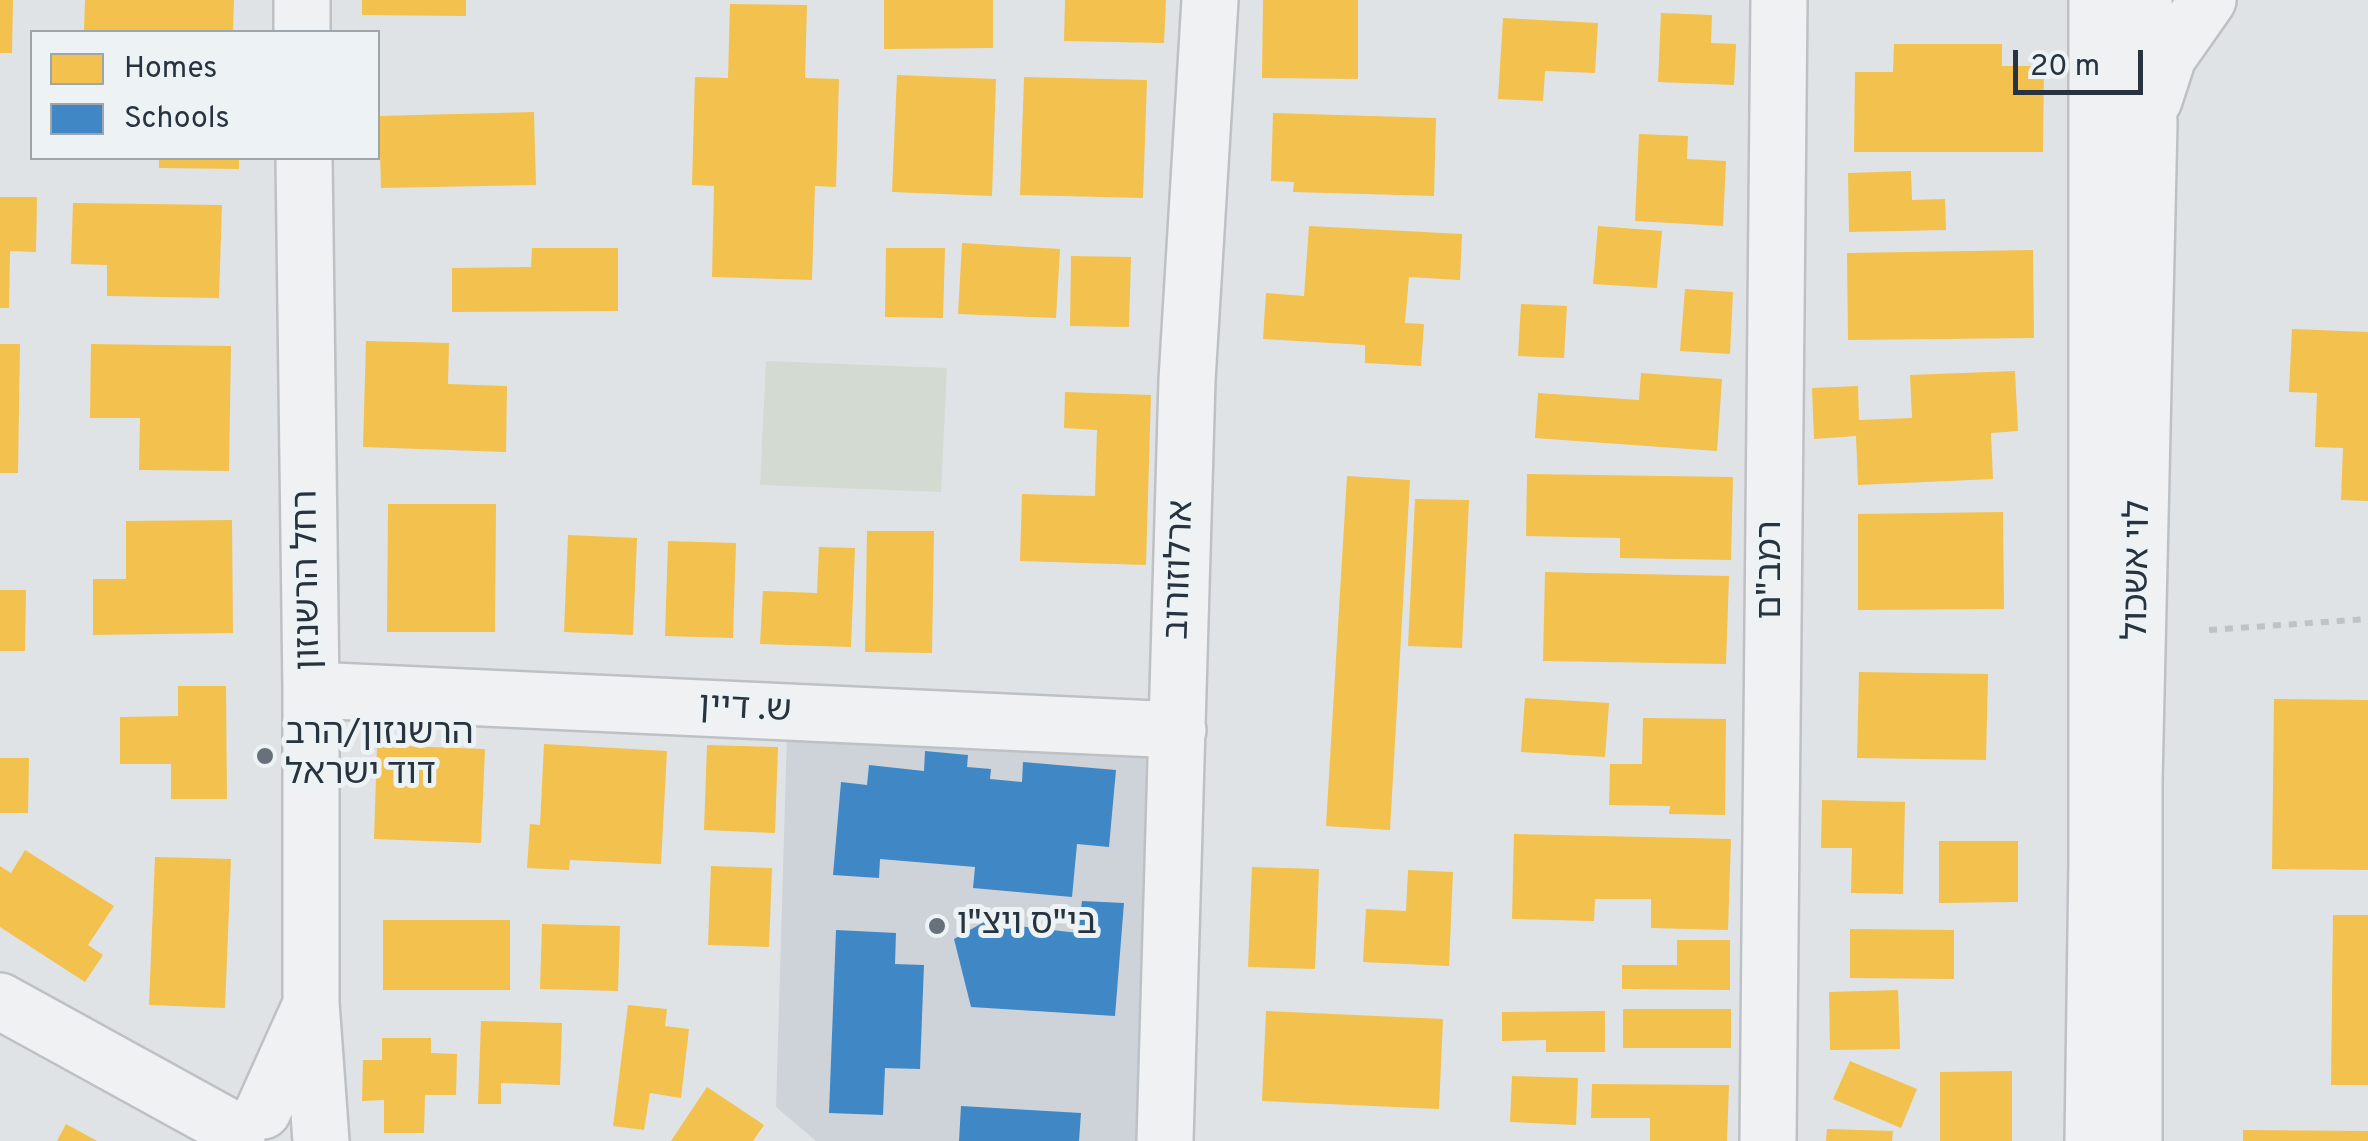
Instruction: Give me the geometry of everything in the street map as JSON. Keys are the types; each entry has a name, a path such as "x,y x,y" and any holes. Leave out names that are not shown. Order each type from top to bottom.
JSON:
{"street":[{"path":"302,0 302,30"},
{"name":"ארלוזורוב","path":"1165,1141 1187,380 1210,0"},
{"name":"רמב\"ם","path":"1768,1141 1779,0"},
{"name":"לוי אשכול","path":"2093,1141 2097,861 2097,0"},
{"name":"לוי אשכול","path":"2134,1141 2134,781 2149,123 2144,0"},
{"path":"2149,123 2158,81 2168,58 2208,0"},
{"name":"רחל הרשנזון","path":"304,160 312,690 311,1003 320,1141"},
{"name":"ש. דיין","path":"312,690 1178,730"},
{"path":"0,1001 246,1128 285,1113 308,1141"},
{"path":"246,1128 311,1003"}],"path":[{"path":"2209,630 2368,619"}],"shaded area":[{"path":"766,361 947,368 941,492 760,485"},
{"path":"787,734 1159,742 1148,1141 816,1141 776,1107"}],"building: Homes":[{"path":"0,0 13,0 12,53 0,53"},
{"path":"85,0 234,0 233,30 84,30"},
{"path":"362,0 466,0 466,16 362,15"},
{"path":"884,0 993,0 993,48 884,49"},
{"path":"1065,0 1166,0 1164,43 1064,41"},
{"path":"1263,0 1358,0 1358,79 1262,78"},
{"path":"730,4 807,5 805,78 839,79 836,187 815,186 812,280 712,277 714,186 692,185 695,77 728,78"},
{"path":"1661,13 1712,15 1711,43 1736,44 1734,85 1658,82"},
{"path":"1503,18 1598,23 1595,73 1545,71 1543,101 1498,99"},
{"path":"1894,44 2002,44 2002,66 2044,66 2043,152 1854,152 1855,72 1893,72"},
{"path":"897,75 996,79 992,196 892,192"},
{"path":"1024,77 1147,80 1143,198 1020,195"},
{"path":"534,112 536,185 381,188 380,116"},
{"path":"1273,113 1436,118 1434,196 1293,192 1294,182 1271,181"},
{"path":"1639,134 1688,136 1687,159 1726,161 1723,226 1635,221"},
{"path":"159,160 239,160 239,169 159,168"},
{"path":"1911,171 1912,200 1945,199 1946,230 1849,232 1848,173"},
{"path":"0,197 37,197 36,252 10,251 9,308 0,308"},
{"path":"73,203 222,205 219,298 107,296 107,265 71,264"},
{"path":"1309,226 1462,234 1460,280 1409,277 1405,323 1424,324 1421,366 1365,363 1365,345 1263,339 1266,293 1304,296"},
{"path":"1598,226 1662,231 1657,288 1593,284"},
{"path":"962,243 1060,249 1056,318 958,314"},
{"path":"532,248 618,248 618,311 452,312 452,268 531,267"},
{"path":"886,248 945,248 943,318 885,317"},
{"path":"2033,250 2034,338 1848,340 1847,253"},
{"path":"1071,256 1131,257 1129,327 1070,326"},
{"path":"1685,289 1733,292 1730,354 1680,351"},
{"path":"1521,304 1567,306 1564,358 1518,356"},
{"path":"2292,329 2368,332 2368,501 2341,500 2343,448 2315,447 2317,393 2289,392"},
{"path":"366,341 449,343 448,384 507,386 506,452 363,447"},
{"path":"0,344 20,344 18,473 0,473"},
{"path":"91,344 231,346 229,471 139,470 140,418 90,418"},
{"path":"2015,371 2018,431 1991,433 1993,479 1858,485 1856,436 1814,439 1812,388 1858,386 1859,420 1912,418 1910,375"},
{"path":"1641,373 1722,379 1717,451 1535,438 1538,393 1639,400"},
{"path":"1065,392 1151,395 1146,565 1020,561 1022,494 1095,496 1097,430 1064,428"},
{"path":"1527,474 1733,477 1731,560 1620,558 1620,538 1526,536"},
{"path":"1347,476 1410,480 1390,830 1326,826"},
{"path":"1415,499 1469,500 1462,648 1408,646"},
{"path":"388,504 496,504 495,632 387,632"},
{"path":"2003,512 2004,609 1858,610 1858,514"},
{"path":"232,520 233,633 93,635 93,579 126,579 126,521"},
{"path":"867,531 934,531 932,653 865,652"},
{"path":"568,535 637,538 633,635 564,632"},
{"path":"668,541 736,543 733,638 665,636"},
{"path":"819,547 855,548 851,647 760,644 763,591 817,593"},
{"path":"1545,572 1729,576 1726,664 1543,661"},
{"path":"0,590 26,590 25,651 0,651"},
{"path":"1859,672 1988,674 1986,760 1857,758"},
{"path":"178,686 226,686 227,799 171,799 171,764 120,764 120,717 178,716"},
{"path":"1525,698 1609,703 1605,757 1521,752"},
{"path":"2274,699 2368,700 2368,870 2272,869"},
{"path":"1643,718 1726,719 1725,815 1669,814 1670,806 1609,805 1610,764 1642,764"},
{"path":"544,744 667,751 661,864 570,860 569,870 527,868 530,824 540,825"},
{"path":"377,745 485,749 481,843 374,839"},
{"path":"707,745 778,747 775,833 704,830"},
{"path":"0,758 29,758 28,813 0,813"},
{"path":"1822,800 1905,802 1903,894 1851,893 1852,848 1821,848"},
{"path":"1514,834 1731,839 1728,930 1651,928 1651,899 1595,899 1594,921 1512,919"},
{"path":"1939,841 2018,841 2018,902 1939,903"},
{"path":"25,850 114,906 88,945 103,955 85,982 0,927 0,866 11,873"},
{"path":"155,857 231,859 225,1008 149,1005"},
{"path":"711,866 772,868 769,947 708,945"},
{"path":"1252,867 1319,869 1315,969 1248,967"},
{"path":"1408,870 1453,872 1449,966 1363,962 1366,909 1406,911"},
{"path":"2333,915 2368,915 2368,1085 2331,1085"},
{"path":"383,920 510,920 510,990 383,990"},
{"path":"542,924 620,926 618,991 540,989"},
{"path":"1850,929 1954,930 1954,979 1850,978"},
{"path":"1677,940 1730,940 1730,990 1622,989 1622,965 1677,965"},
{"path":"1898,990 1900,1049 1830,1050 1829,992"},
{"path":"628,1005 667,1009 665,1026 689,1029 681,1098 650,1093 644,1130 613,1126"},
{"path":"1623,1009 1731,1009 1731,1048 1623,1048"},
{"path":"1266,1011 1443,1019 1439,1109 1262,1101"},
{"path":"1605,1011 1605,1052 1546,1052 1546,1040 1502,1041 1502,1012"},
{"path":"481,1021 562,1023 560,1085 501,1083 501,1104 478,1104"},
{"path":"382,1038 431,1038 431,1053 457,1054 456,1095 425,1095 424,1133 384,1133 384,1100 362,1101 363,1060 382,1060"},
{"path":"1850,1061 1917,1089 1901,1128 1833,1099"},
{"path":"2012,1071 2012,1141 1940,1141 1940,1072"},
{"path":"1512,1076 1578,1078 1576,1125 1510,1122"},
{"path":"1592,1084 1729,1085 1727,1141 1650,1141 1650,1118 1591,1118"},
{"path":"707,1087 764,1125 753,1141 671,1141"},
{"path":"66,1124 97,1141 57,1141"},
{"path":"1827,1129 1893,1131 1892,1141 1826,1141"},
{"path":"2243,1130 2368,1131 2368,1141 2243,1141"}],"building: Schools":[{"path":"925,751 968,755 967,767 991,769 990,779 1022,782 1023,762 1116,770 1109,847 1077,844 1072,897 973,888 975,867 880,859 879,878 833,875 841,782 867,785 869,765 924,771"},
{"path":"1082,901 1124,903 1115,1016 971,1007 954,939 984,922 1078,933"},
{"path":"836,930 896,933 895,964 924,965 920,1069 885,1068 883,1115 829,1113"},
{"path":"961,1106 1081,1113 1079,1141 959,1141"}],"place":[{"name":"הרשנזון/הרב דוד ישראל","path":"265,756"},
{"name":"בי\"ס ויצ\"ו","path":"937,926"}]}
